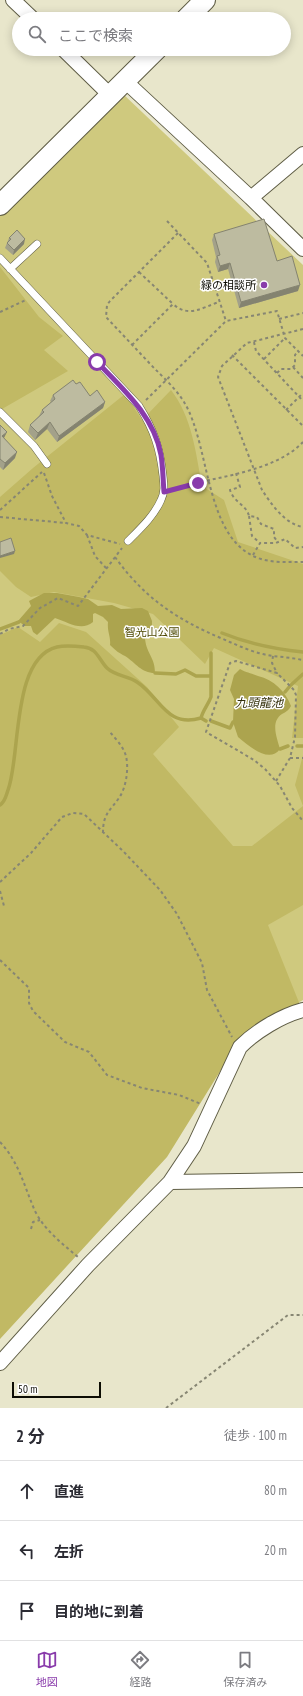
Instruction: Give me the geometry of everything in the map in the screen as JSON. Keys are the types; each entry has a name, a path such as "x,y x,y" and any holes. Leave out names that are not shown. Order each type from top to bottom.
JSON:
{"street":[{"path":"13,0 26,12"},
{"path":"193,12 205,0"},
{"path":"70,56 111,96"},
{"path":"0,205 150,56"},
{"path":"125,81 251,198 303,249"},
{"path":"251,198 303,154"},
{"path":"0,1363 88,1265 170,1182 194,1146 240,1047 250,1037 293,1012 303,1010"},
{"path":"170,1182 303,1180"}],"lane":[{"path":"10,269 37,244"},
{"path":"0,258 139,406 158,443 161,455 164,492 152,514 128,541"},
{"path":"0,412 34,446 47,464"}],"path":[{"path":"167,221 208,263 226,321"},
{"path":"178,233 110,301 105,311 106,317 184,401 190,413 220,517 230,537 244,550 254,555 276,562 303,562"},
{"path":"139,272 173,304 184,312 220,302"},
{"path":"0,312 36,296"},
{"path":"132,345 173,304"},
{"path":"139,406 226,321 277,311 285,338 303,356"},
{"path":"280,319 303,313"},
{"path":"303,329 247,343 232,355 222,366 218,377 262,490 272,506 284,517 303,527"},
{"path":"264,359 285,338"},
{"path":"254,342 256,351 303,401"},
{"path":"293,367 295,365 294,355 298,351"},
{"path":"232,355 303,426"},
{"path":"277,373 281,369 293,367"},
{"path":"293,367 303,378"},
{"path":"286,410 303,393"},
{"path":"164,492 236,473 283,458 294,451 303,442"},
{"path":"0,510 43,471 47,464"},
{"path":"43,471 52,496 66,523"},
{"path":"236,473 240,487 230,490 232,497 247,509 252,536 260,543 278,542 285,539 295,548 303,547"},
{"path":"249,516 257,517 261,524 274,529 274,537 278,542"},
{"path":"0,517 66,523 79,526 87,535 95,556 106,568"},
{"path":"0,634 10,628 23,626 40,608 58,598 78,606 125,545 87,535"},
{"path":"254,555 260,543"},
{"path":"115,557 152,598 176,617 192,626 239,646 273,656 284,656 303,660"},
{"path":"273,656 272,663 277,673 294,690 296,695 295,737 290,758 276,781"},
{"path":"277,673 236,661 230,664 206,732 254,760 276,781 292,808 303,822"},
{"path":"103,833 103,819 120,797 126,780 126,757 118,742 109,730"},
{"path":"290,758 303,758"},
{"path":"0,882 31,853 54,825 73,812 84,814 123,851 160,890 177,914 202,963 207,990 229,1034 240,1047"},
{"path":"0,891 4,906"},
{"path":"0,960 29,988 29,1003 33,1011 65,1042 89,1052 108,1075 142,1088 179,1095 211,1108"},
{"path":"0,1142 19,1168 35,1211 47,1230 88,1265"},
{"path":"31,1229 33,1222 41,1220"},
{"path":"166,1408 288,1315 303,1315"}],"green space":[{"name":"智光山公園","path":"123,94 303,265 303,1000 239,1036 0,1335 0,215"}],"shaded area":[{"path":"0,267 39,317 63,336 44,350 68,371 2,409 0,407"},
{"path":"171,390 184,412 192,436 202,486 224,500 238,542 303,564 303,738 292,738 298,686 214,648 205,664 153,614 114,603 54,592 31,597 16,587 0,571 0,497 33,468 125,394 142,420"},
{"path":"59,623 86,632 147,687 179,727 153,754 233,846 252,846 303,806 303,905 268,925 300,1005 242,1036 167,1157 0,1339 0,635 18,627 40,642"},
{"path":"303,755 303,806 295,785"}],"water":[{"path":"44,593 57,593 88,599 98,606 112,605 121,609 142,608 148,611 152,621 152,630 145,639 147,649 154,663 155,673 150,673 142,669 110,645 108,622 103,617 95,613 93,614 93,622 84,626 74,625 55,618 37,635 33,632 31,626 25,626 18,621 31,606 29,601"},
{"name":"九頭龍池","path":"240,669 274,683 286,696 291,706 287,711 278,717 276,721 275,730 280,749 270,755 253,749 238,737 233,722 234,699 230,690 234,675"}],"building":[{"path":"264,219 277,261 292,256 300,285 241,302 230,263 220,266 217,256 220,255 214,234"},
{"path":"17,230 25,239 14,250 7,243 11,239 9,238"},
{"path":"73,380 76,384 80,382 90,396 97,390 105,402 59,436 50,422 38,433 30,425 44,412 42,410 55,399 53,395"},
{"path":"0,425 7,432 2,436 17,452 5,463 0,459"},
{"path":"11,538 15,551 0,556 0,542"}],"waterway":[{"path":"0,629 19,622"},
{"path":"222,633 262,646 303,652"},
{"path":"0,805 5,799 12,775 20,710 25,688 32,669 42,655 57,647 74,646 88,648 95,652 110,671 137,682 172,715 180,719 189,720 201,718 206,721"},
{"path":"201,718 211,697 211,653"},
{"path":"155,673 176,674 185,670 196,676 209,676"},
{"path":"291,685 303,674"},
{"path":"285,692 290,686"},
{"path":"211,721 230,728 233,722"},
{"path":"280,749 288,746"},
{"path":"297,746 303,746"}],"place":[{"name":"緑の相談所","path":"264,285"}],"route":[{"path":"97,362 139,406 148,421 158,443 161,455 164,492 198,483"}]}
